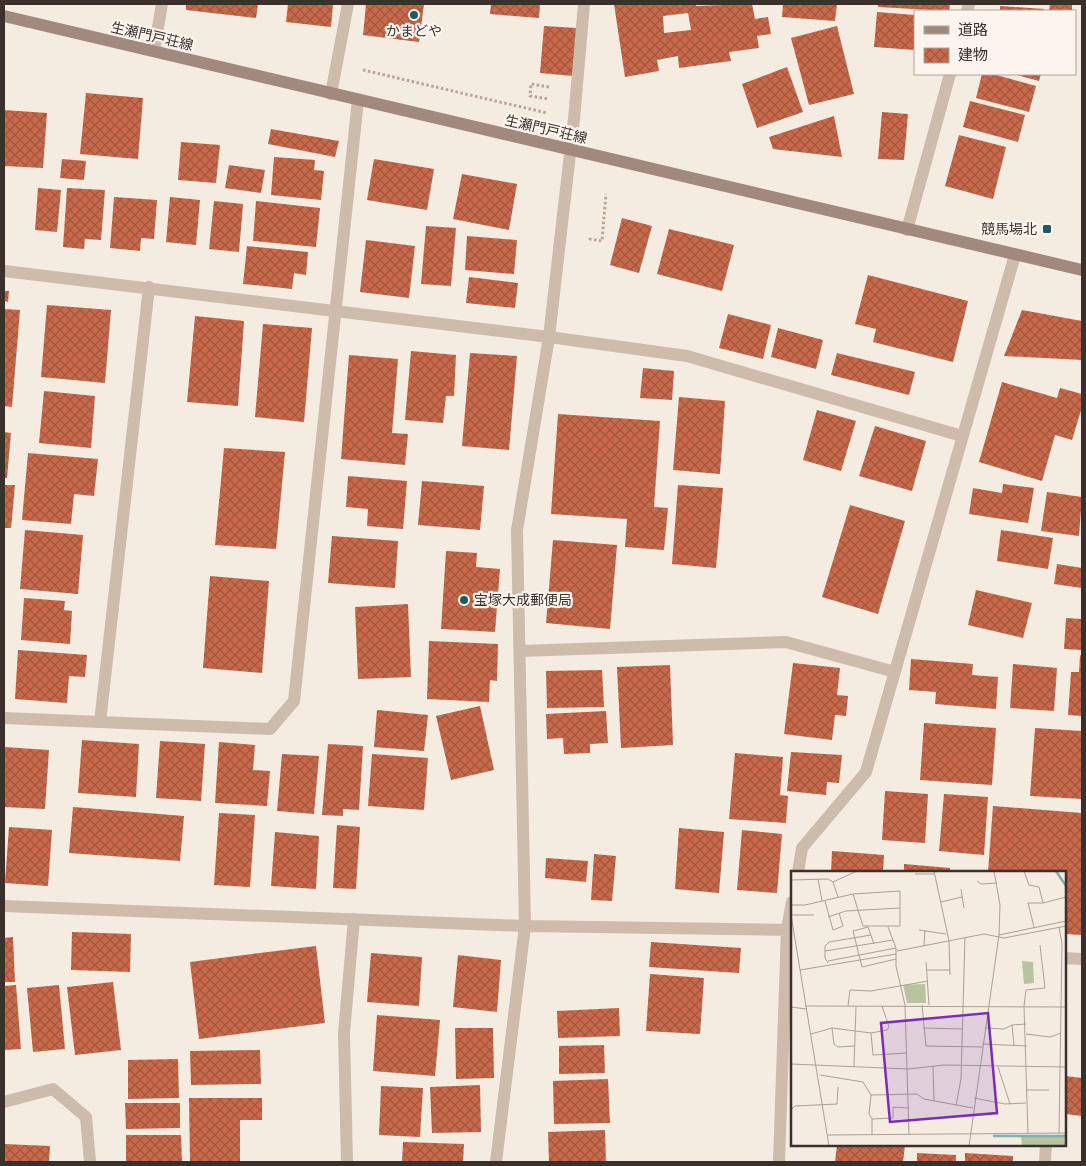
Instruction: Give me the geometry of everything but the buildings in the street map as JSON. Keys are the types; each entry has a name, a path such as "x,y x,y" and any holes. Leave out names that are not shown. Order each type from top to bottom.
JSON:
{"main road":[{"name":"生瀬門戸荘線","path":"4,16 1082,270"}],"street":[{"path":"154,51 162,4"},
{"path":"331,94 348,4"},
{"path":"496,1162 525,926 517,530 549,337 571,150 584,4"},
{"path":"907,230 950,75"},
{"path":"4,718 270,729 294,702 358,100"},
{"path":"798,871 802,848 866,772 1015,255"},
{"path":"4,271 149,287 336,313 549,337 688,356 962,436"},
{"path":"100,722 149,287"},
{"path":"520,651 786,642 895,672"},
{"path":"4,906 525,926 790,930"},
{"path":"779,1162 791,916"},
{"path":"346,1162 344,1034 354,920"},
{"path":"1066,958 1082,959"},
{"path":"4,1102 53,1089 86,1118 90,1162"},
{"path":"1045,1162 1046,1146"}],"path":[{"path":"590,231 590,240 602,241 606,194"}],"place":[{"name":"かまどや","path":"414,15"},
{"name":"競馬場北","path":"1047,229"},
{"name":"宝塚大成郵便局","path":"464,600"}]}
